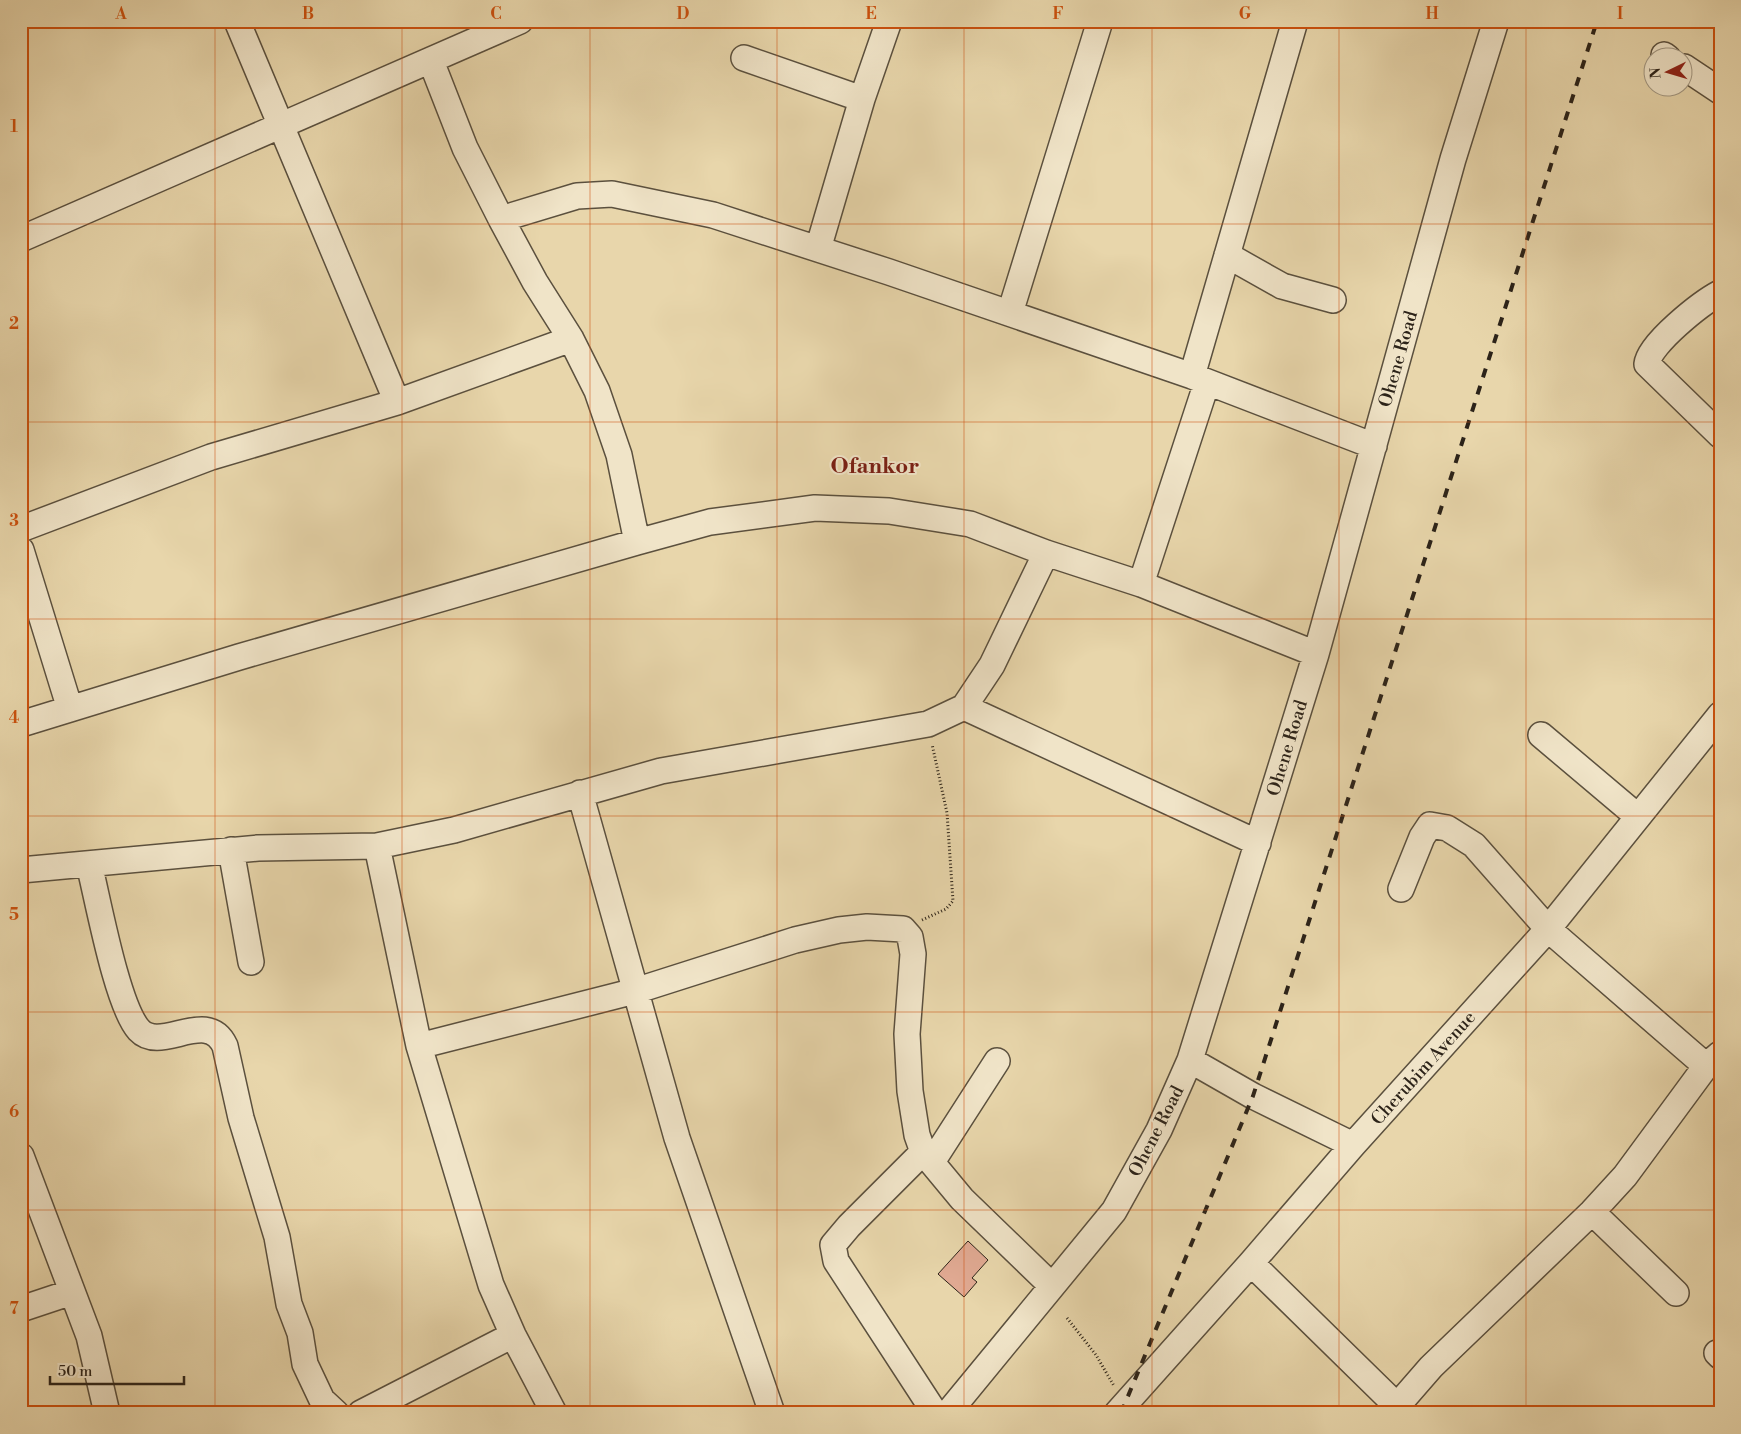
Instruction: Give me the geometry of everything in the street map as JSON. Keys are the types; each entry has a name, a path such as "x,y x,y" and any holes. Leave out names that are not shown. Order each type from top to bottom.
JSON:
{"street":[{"path":"237,21 396,402"},
{"path":"21,239 520,21"},
{"path":"818,249 862,99 889,21"},
{"path":"1010,313 1100,21"},
{"path":"1141,584 1200,379 1227,255 1295,21"},
{"name":"Ohene Road","path":"948,1413 1114,1211 1159,1130 1190,1060 1316,654 1453,159 1496,21"},
{"path":"744,58 862,99"},
{"path":"431,61 466,148 501,219 535,282 571,339 597,391 619,455 638,542"},
{"path":"1694,74 1720,91"},
{"path":"501,219 577,196 612,194 712,215 1010,313 1200,379 1374,446"},
{"path":"1227,255 1282,286 1333,300"},
{"path":"1720,293 1701,303 1684,319 1648,355 1647,364 1720,436"},
{"path":"21,529 211,457 396,402 571,339"},
{"path":"21,724 239,657 710,522 815,508 889,511 970,524 1046,553 1141,584 1316,654"},
{"path":"21,550 70,709"},
{"path":"21,870 258,848 377,846 454,830 661,771 928,724 964,707 992,665 1046,553"},
{"path":"964,707 1258,843"},
{"name":"Cherubim Avenue","path":"1120,1408 1548,929 1720,715"},
{"path":"1541,735 1638,816"},
{"path":"580,793 677,1138 772,1413"},
{"path":"1251,1263 1394,1410 1431,1367 1592,1212 1625,1176 1713,1060 1548,929 1474,845 1447,828 1430,825 1422,837 1401,888"},
{"path":"377,846 419,1046 491,1285 513,1335 554,1413"},
{"path":"231,850 251,962"},
{"path":"89,864 122,997 139,1030 148,1036 202,1030 215,1032 221,1037 225,1046 241,1118 277,1237 289,1304 300,1333 304,1364 322,1400 336,1413"},
{"path":"419,1046 635,991 795,940 839,930 868,927 903,929 910,937 913,954 907,1034 910,1091 917,1135 927,1157 962,1198 1052,1286"},
{"path":"1190,1060 1253,1096 1353,1145"},
{"path":"935,1413 836,1261 833,1245 848,1226 927,1157 996,1061"},
{"path":"21,1156 89,1336 107,1413"},
{"path":"1592,1212 1676,1293"},
{"path":"21,1310 72,1292"},
{"path":"361,1413 513,1335"}],"path":[{"path":"903,929 946,909 953,901 947,813 928,724"},
{"path":"1067,1318 1096,1355 1120,1408"}],"building":[{"path":"968,1241 988,1260 972,1278 977,1282 964,1297 938,1274"}],"railway":[{"path":"1121,1413 1253,1096 1597,21"}],"district":[{"name":"Ofankor","path":"875,465"}]}
